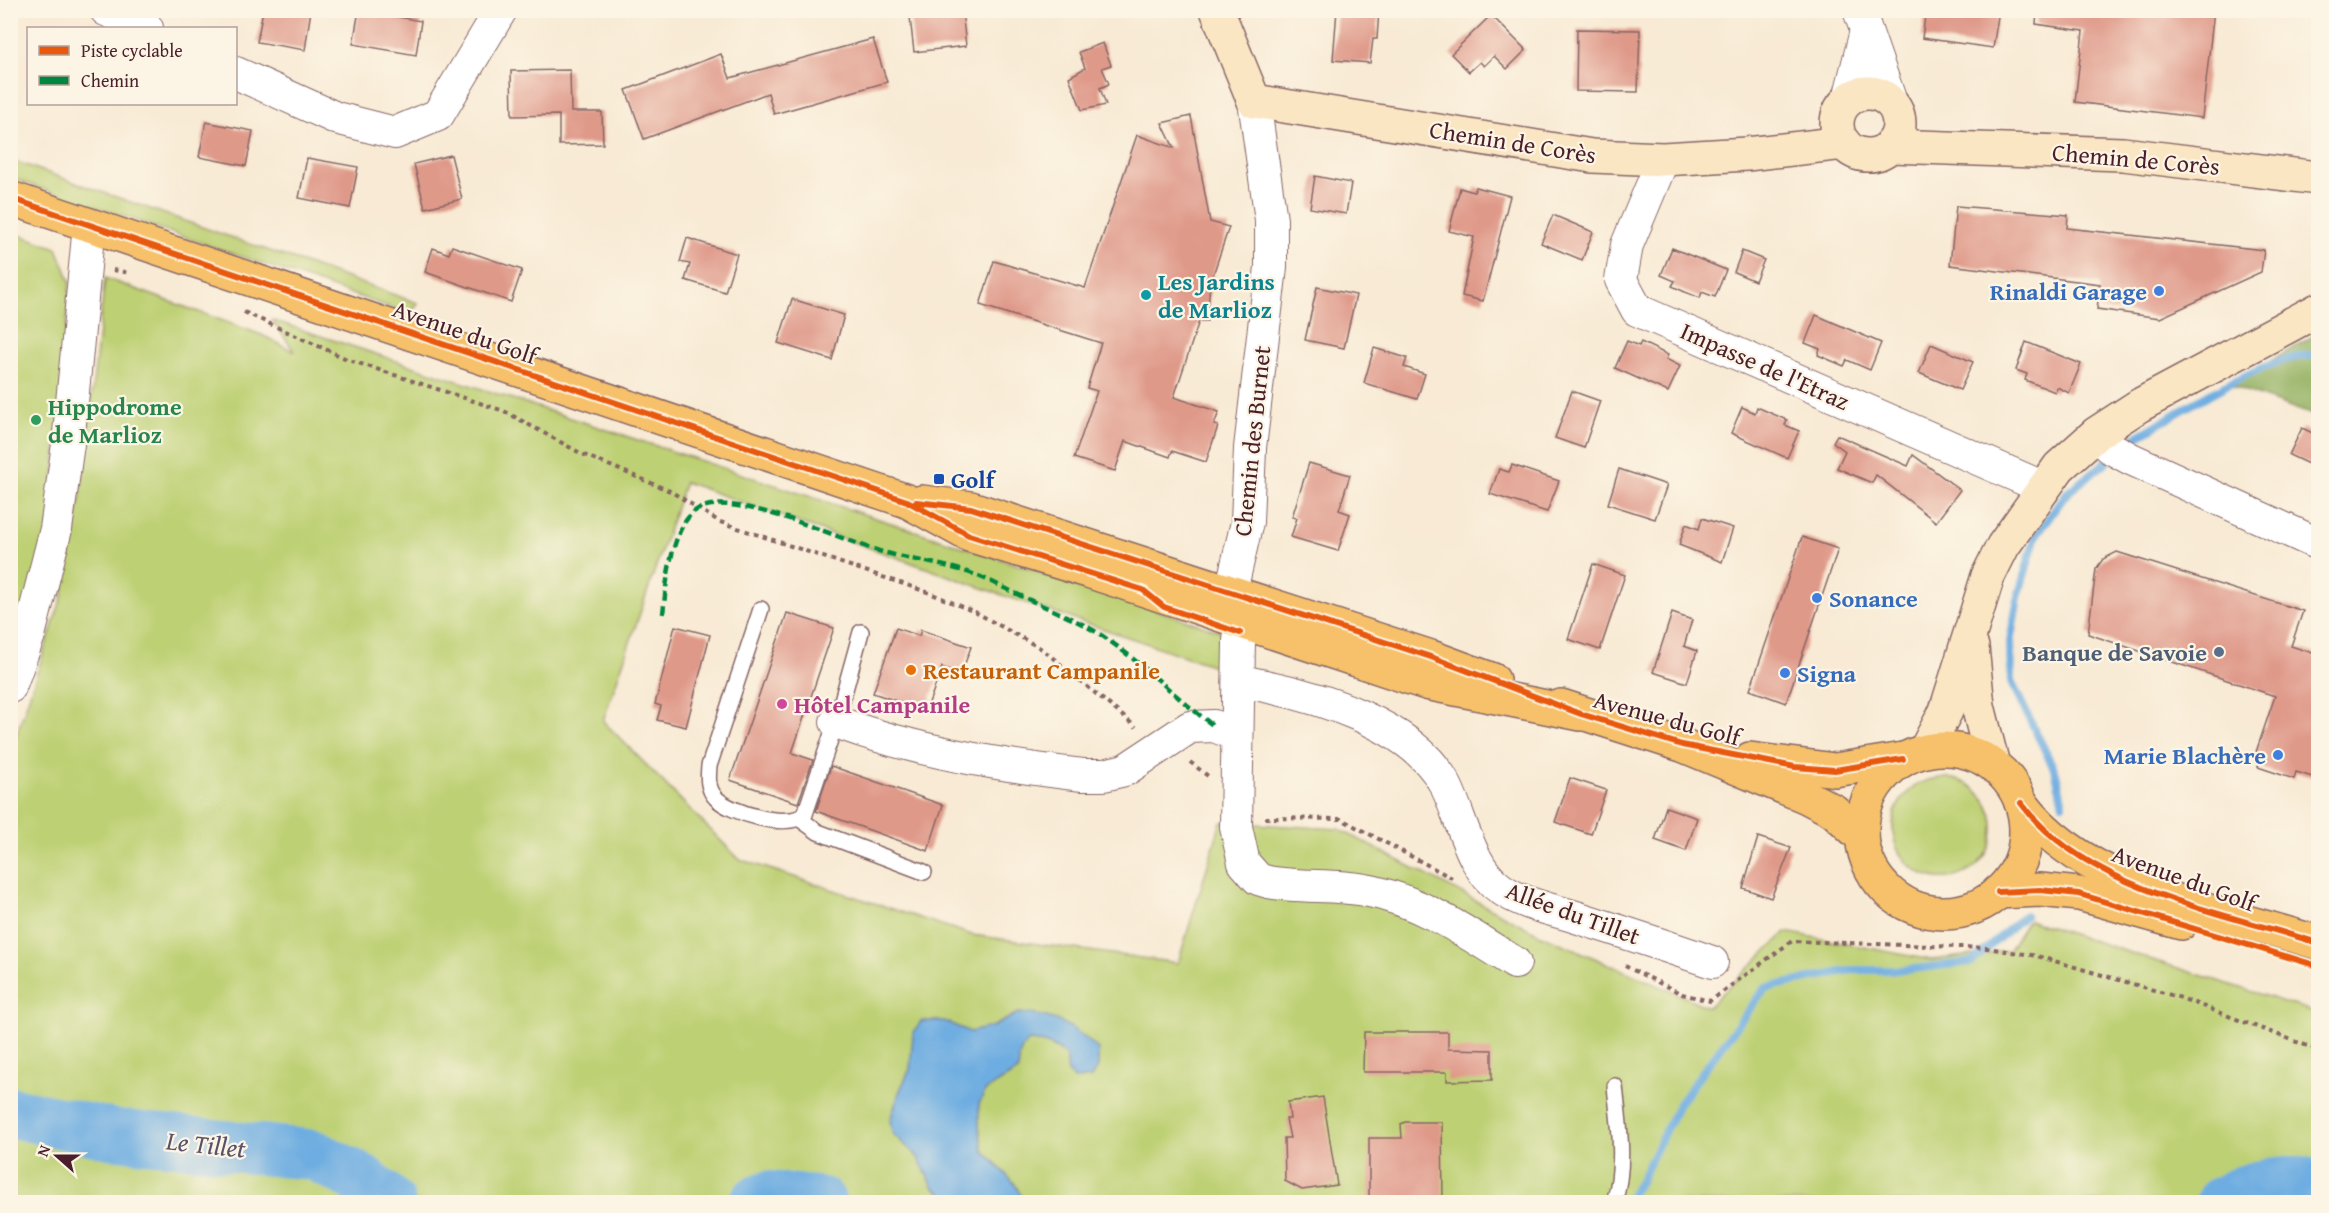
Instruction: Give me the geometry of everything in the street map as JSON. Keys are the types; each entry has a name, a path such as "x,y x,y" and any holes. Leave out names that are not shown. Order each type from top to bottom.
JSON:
{"main road":[{"name":"Avenue du Golf","path":"10,198 908,501 971,508 1431,657 1581,714 1682,745 1807,797 1834,811 1862,837"},
{"path":"908,501 969,535 1426,683 1581,714"},
{"name":"Avenue du Golf","path":"1682,745 1795,767 1835,770 1914,755"},
{"path":"1949,749 1972,753 1993,765 2009,782 2021,803 2025,827 2023,851 2014,873 1998,892 1977,906 1952,913 1926,911 1910,905 1882,885 1868,863 1862,837 1863,814 1871,793 1885,774 1914,755 1949,749"},
{"name":"Avenue du Golf","path":"2021,803 2037,824 2062,846 2116,875 2187,902 2319,943"},
{"name":"Avenue du Golf","path":"1998,892 2040,890 2079,894 2319,966"}],"street":[{"path":"106,10 145,27"},
{"path":"237,73 336,118 395,132 438,116 501,10"},
{"name":"Chemin des Burnet","path":"1217,10 1254,101 1271,220 1271,267 1250,448 1247,522 1231,591"},
{"path":"1863,21 1899,128 1890,146 1882,152 1861,154 1844,119 1863,21"},
{"path":"1844,119 1866,93 1875,93 1952,147"},
{"name":"Chemin de Corès","path":"1254,101 1592,156 1663,159 1747,154 1774,150 1844,119"},
{"name":"Chemin de Corès","path":"1890,146 2123,154 2319,178"},
{"name":"Impasse de l'Etraz","path":"1663,159 1627,245 1621,280 1637,310 2042,488"},
{"path":"10,687 29,635 56,529 89,225"},
{"path":"1914,755 1946,711 1988,576 2003,546 2059,467 2112,446 2140,405 2319,310"},
{"path":"2214,366 2319,333"},
{"path":"2112,446 2319,544"},
{"path":"1289,610 1265,608 1246,614 1241,623 1235,800 1236,826 1244,863 1258,879 1281,885 1349,887 1388,896 1436,915 1515,963"},
{"path":"1971,636 1978,706 1993,765"},
{"name":"Allée du Tillet","path":"1240,691 1250,684 1275,688 1336,707 1406,740 1419,750 1445,785 1474,852 1491,880 1500,889 1537,904 1712,962"},
{"path":"836,723 912,748 1083,775 1117,773 1190,727 1214,726 1237,735"}],"lane":[{"path":"761,609 709,766 708,782 716,798 738,810 782,822 800,819 818,832 924,872"},
{"path":"800,819 810,802 836,723 861,632"},
{"path":"1614,1203 1620,1182 1621,1154 1615,1086"}],"path":[{"path":"86,268 133,274"},
{"path":"241,310 349,360 504,411 582,454 670,491 720,522 930,593 975,612 1042,649 1122,717 1185,758 1228,798 1235,800 1247,814 1256,817 1341,819 1455,879"},
{"path":"1623,965 1682,994 1710,1001 1792,941 1987,948 2037,956 2181,998 2319,1050"}],"green space":[{"path":"11,160 418,303 410,314 11,178"},
{"name":"Hippodrome de Marlioz","path":"11,232 57,248 70,281 49,537 11,675"},
{"path":"105,278 262,335 295,352 272,320 1229,634 1235,673 1002,595 685,482 603,721 739,859 972,935 1178,963 1221,822 1339,829 1539,934 1708,1007 1786,932 1931,960 2008,951 2028,920 2318,1013 2318,1202 11,1202 10,754 62,597 80,500"},
{"path":"2318,333 2318,417 2230,385"},
{"path":"1943,778 1962,782 1978,793 1989,809 1993,828 1989,847 1978,863 1962,874 1943,878 1924,874 1908,863 1897,847 1893,828 1897,809 1908,793 1924,782"}],"water":[{"path":"1018,1013 1042,1016 1071,1027 1098,1049 1098,1067 1091,1078 1074,1079 1068,1073 1066,1056 1058,1049 1040,1042 1029,1041 1025,1044 1020,1054 1018,1071 986,1090 979,1104 979,1126 983,1150 1014,1183 1022,1197 1019,1202 957,1202 934,1188 917,1156 892,1133 890,1120 910,1069 913,1033 921,1021 944,1021 970,1032 994,1026"}],"building":[{"path":"263,10 311,10 305,50 257,42"},
{"path":"359,10 421,21 416,55 353,44"},
{"path":"1337,10 1379,10 1377,39 1373,39 1370,63 1333,60"},
{"path":"1926,10 1999,10 1993,48 1922,38"},
{"path":"2037,10 2214,10 2202,118 2075,102 2083,31 2036,24"},
{"path":"962,11 966,46 914,52 910,17"},
{"path":"1491,15 1526,50 1507,69 1494,56 1484,66 1480,62 1469,72 1451,54"},
{"path":"1577,29 1640,30 1638,92 1576,91"},
{"path":"873,39 887,82 774,114 768,93 644,139 626,90 721,54 730,78"},
{"path":"1103,43 1111,65 1102,68 1109,84 1100,88 1106,105 1082,110 1069,77 1085,68 1079,52"},
{"path":"570,70 571,112 602,112 603,144 559,145 559,115 512,116 511,71"},
{"name":"Les Jardins de Marlioz","path":"1191,116 1210,222 1229,227 1210,284 1207,321 1199,321 1174,397 1219,412 1214,425 1218,426 1206,462 1172,451 1170,457 1125,441 1115,471 1074,458 1097,391 1087,388 1101,343 980,305 994,261 1085,288 1137,135 1174,148 1162,123"},
{"path":"206,122 253,131 246,166 199,157"},
{"path":"451,155 462,199 425,208 414,164"},
{"path":"307,158 358,167 350,208 299,198"},
{"path":"1315,176 1351,183 1346,214 1310,208"},
{"path":"1476,187 1510,196 1483,301 1462,296 1474,237 1449,231 1460,188 1474,192"},
{"path":"1956,206 2068,215 2067,228 2264,250 2261,272 2160,318 2097,309 2100,284 1950,265"},
{"path":"1553,215 1593,232 1582,260 1541,243"},
{"path":"687,238 737,254 725,292 685,280 690,264 680,262"},
{"path":"452,246 522,270 511,302 425,272 433,248 449,254"},
{"path":"1672,248 1726,270 1715,297 1702,292 1700,298 1685,292 1672,286 1675,281 1661,275"},
{"path":"1742,251 1764,260 1755,281 1734,272"},
{"path":"1317,287 1356,295 1344,348 1305,340"},
{"path":"792,299 844,315 832,360 778,343"},
{"path":"1816,315 1881,343 1870,370 1847,360 1844,366 1818,355 1820,349 1805,343"},
{"path":"1627,341 1639,346 1641,342 1668,355 1666,359 1680,366 1668,392 1615,368"},
{"path":"2026,342 2081,364 2069,393 2057,387 2055,392 2025,380 2027,374 2016,370"},
{"path":"1931,344 1973,362 1960,390 1919,373"},
{"path":"1374,348 1407,358 1404,367 1425,374 1417,399 1364,383"},
{"path":"1572,391 1600,401 1584,448 1555,438"},
{"path":"1742,407 1755,413 1757,407 1787,420 1785,425 1799,431 1787,458 1731,433"},
{"path":"2302,428 2319,436 2319,469 2289,455"},
{"path":"1837,435 1908,466 1913,455 1960,490 1936,522 1876,475 1872,483 1837,468 1845,451 1833,442"},
{"path":"1309,463 1350,475 1339,510 1350,514 1338,551 1291,537 1297,518 1292,517"},
{"path":"1512,465 1559,481 1547,512 1490,494 1499,469 1509,472"},
{"path":"1619,469 1667,485 1655,519 1608,504"},
{"path":"1702,518 1733,528 1722,562 1679,545 1686,524 1699,529"},
{"path":"1802,537 1838,549 1786,703 1750,690"},
{"path":"2117,552 2303,611 2291,646 2319,655 2319,779 2296,772 2294,779 2258,767 2260,760 2254,758 2275,696 2088,634 2096,569 2103,559"},
{"path":"1593,564 1625,575 1600,650 1568,639"},
{"name":"Hôtel Campanile","path":"787,613 834,628 792,753 813,760 798,803 730,780"},
{"path":"1672,613 1692,620 1684,646 1697,651 1687,683 1653,672"},
{"path":"675,626 710,635 686,727 657,720 661,706 655,704"},
{"name":"Restaurant Campanile","path":"896,628 919,636 921,630 971,647 961,674 942,667 926,711 873,693"},
{"path":"831,766 943,805 928,851 816,811"},
{"path":"1570,778 1606,790 1591,834 1555,822"},
{"path":"1666,807 1697,818 1686,851 1655,840"},
{"path":"1758,837 1791,848 1771,898 1743,888"},
{"path":"1364,1032 1448,1032 1448,1049 1492,1050 1492,1080 1447,1081 1447,1072 1363,1072"},
{"path":"1323,1097 1337,1185 1302,1190 1285,1181 1284,1138 1290,1138 1286,1119 1290,1119 1288,1102"},
{"path":"1405,1122 1442,1122 1443,1199 1416,1198 1416,1203 1369,1203 1369,1138 1402,1138 1401,1124"}],"waterway":[{"path":"2124,448 2138,436 2226,385 2276,363 2318,355"},
{"path":"2063,804 2056,773 2011,681 2010,642 2018,597 2036,535 2067,493 2114,456"},
{"path":"1626,1202 1641,1180 1678,1105 1765,988 1851,970 1904,970 1972,962 2025,915"},
{"name":"Le Tillet","path":"10,1112 112,1134 314,1155 361,1179 390,1202"},
{"name":"Le Tillet","path":"2221,1202 2243,1191 2268,1184 2294,1182 2318,1185"},
{"name":"Le Tillet","path":"755,1202 767,1196 821,1202"}],"marked path":[{"path":"663,614 676,541 689,517 698,509 714,505 760,510 876,550 973,574 1066,616 1093,630 1125,652 1214,726"}],"cycle path":[{"path":"10,198 907,501 969,535 1143,590 1164,607 1240,633"},
{"path":"916,502 971,508 1431,657 1581,714 1682,745 1795,767 1835,770 1903,759"},
{"path":"2021,803 2048,832 2080,857 2117,877 2198,908 2318,943"},
{"path":"1998,892 2040,890 2079,894 2318,966"}],"place":[{"name":"Rinaldi Garage","path":"2159,291"},
{"name":"Les Jardins de Marlioz","path":"1146,295"},
{"name":"Hippodrome de Marlioz","path":"36,420"},
{"name":"Golf","path":"939,479"},
{"name":"Sonance","path":"1817,598"},
{"name":"Banque de Savoie","path":"2219,652"},
{"name":"Restaurant Campanile","path":"911,670"},
{"name":"Signa","path":"1785,673"},
{"name":"Hôtel Campanile","path":"782,704"},
{"name":"Marie Blachère","path":"2278,755"}]}
